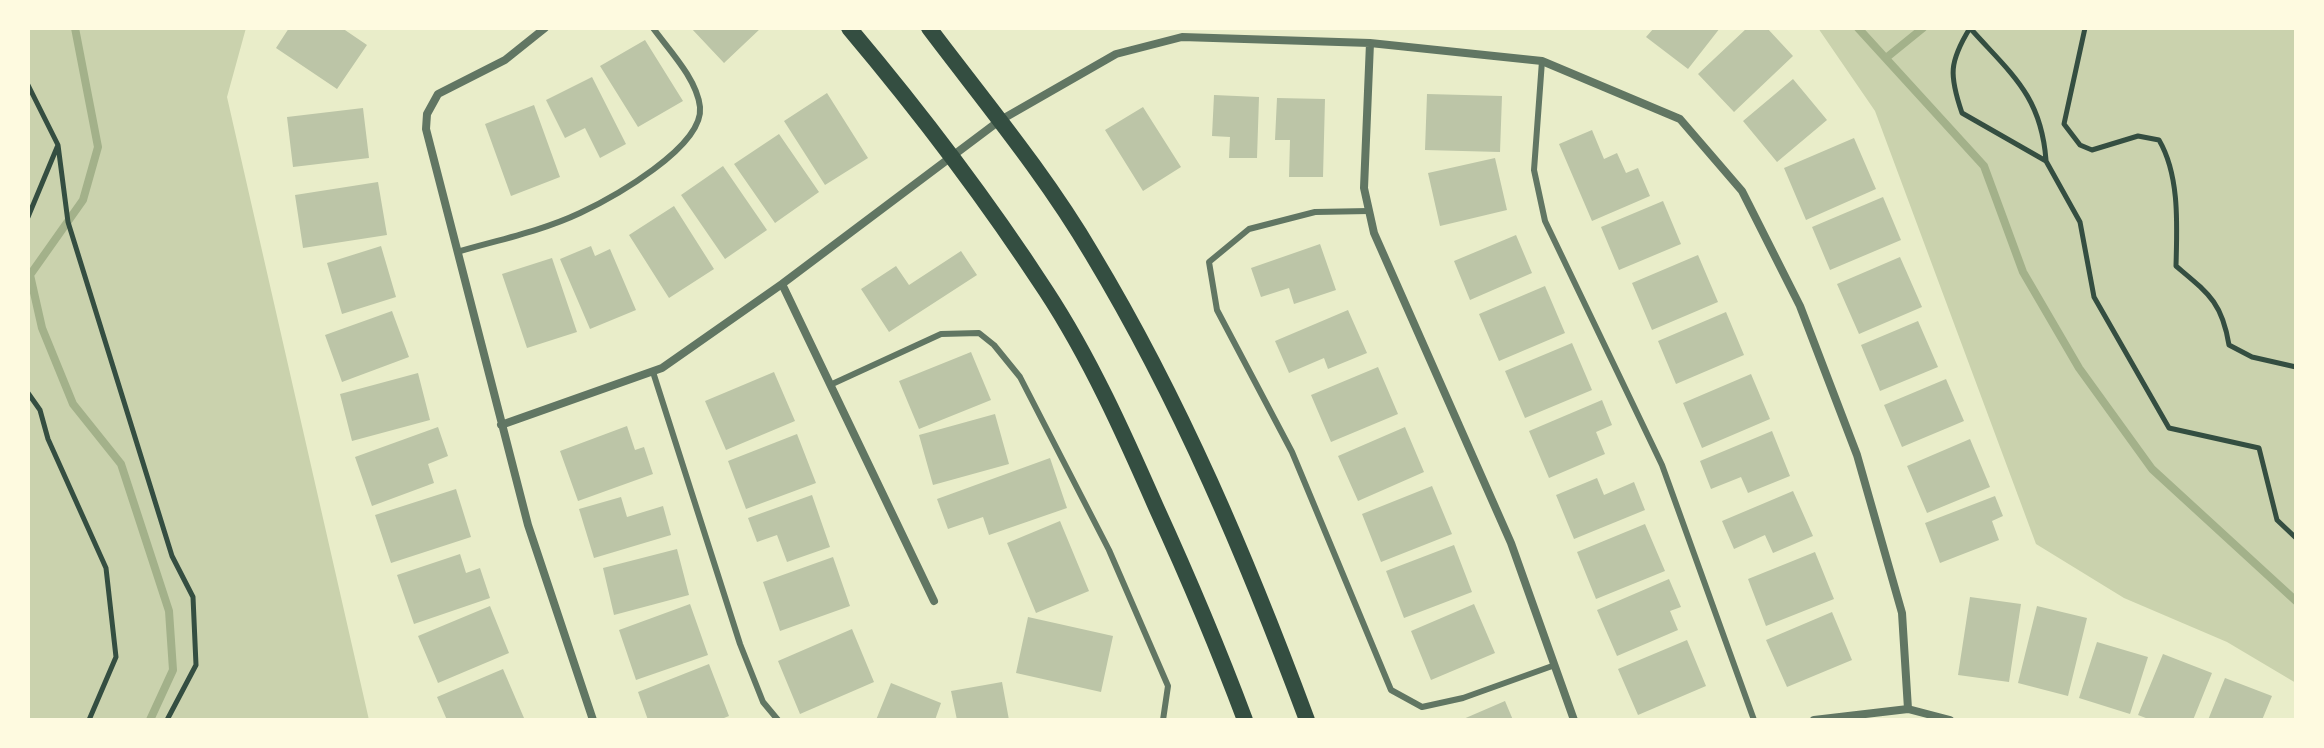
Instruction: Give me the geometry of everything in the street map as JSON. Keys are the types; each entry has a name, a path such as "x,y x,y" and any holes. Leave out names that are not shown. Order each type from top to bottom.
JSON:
{"main road":[{"path":"849,28 912,102 1047,292 1102,392 1207,621 1245,720"},
{"path":"929,28 1091,252 1181,417 1263,603 1307,720"}],"street":[{"path":"545,28 505,60 438,94 427,114 426,129 528,525 593,720"},
{"path":"501,425 653,372 782,284 999,121 1116,54 1148,43 1182,37 1370,43 1542,61 1680,119 1742,191 1800,306 1857,455 1902,613 1908,709"},
{"path":"1370,43 1364,188 1369,211 1391,279 1511,543 1574,720"},
{"path":"782,284 934,601"},
{"path":"1814,720 1908,709 1950,720"}],"lane":[{"path":"457,252 579,213 657,167 693,132 700,108 689,78 653,28"},
{"path":"1542,61 1534,170 1545,221 1662,465 1754,720"},
{"path":"1369,211 1315,212 1249,229 1209,262 1217,310 1292,452 1391,690 1422,707 1463,698 1555,665"},
{"path":"830,385 941,334 979,333 994,345 1020,377 1109,550 1168,686 1163,720"},
{"path":"653,372 740,644 763,702 778,720"}],"path":[{"path":"2046,161 1962,113 1952,84 1954,54 1970,28 2033,100 2044,130 2046,161 2080,222 2094,297 2169,428 2259,448 2277,520 2296,538"},
{"path":"2085,28 2064,124 2080,145 2092,150 2138,136 2159,140 2168,154 2177,217 2176,266 2213,298 2224,315 2229,345 2252,357 2296,367"},
{"path":"28,85 58,145 68,222 172,556 193,597 196,665 167,720"},
{"path":"28,217 58,145"},
{"path":"28,393 40,410 48,439 106,568 116,657 89,720"}],"green space":[{"path":"28,28 246,28 227,97 369,720 28,720"},
{"path":"1818,28 2296,28 2296,683 2227,642 2124,598 2036,544 1875,111"}],"building":[{"path":"289,28 342,28 367,45 337,89 276,48"},
{"path":"691,28 761,28 724,63"},
{"path":"1654,28 1720,28 1688,69 1646,37"},
{"path":"1747,28 1767,28 1793,56 1734,112 1698,74"},
{"path":"645,40 683,101 638,127 600,66"},
{"path":"592,77 626,144 600,158 585,128 565,138 546,100"},
{"path":"1793,79 1827,120 1777,162 1743,121"},
{"path":"827,93 868,158 825,185 784,121"},
{"path":"1427,94 1502,96 1500,152 1425,150"},
{"path":"1214,95 1259,97 1257,158 1229,158 1230,137 1212,136"},
{"path":"1277,98 1325,99 1323,177 1289,177 1290,140 1275,140"},
{"path":"534,105 560,177 511,196 485,124"},
{"path":"1143,107 1181,167 1143,191 1105,130"},
{"path":"363,108 369,158 293,167 287,117"},
{"path":"1592,130 1604,159 1617,153 1626,173 1638,168 1650,196 1592,221 1559,144"},
{"path":"779,134 819,192 775,223 734,164"},
{"path":"1854,138 1876,189 1806,220 1784,168"},
{"path":"1495,158 1507,210 1440,226 1428,173"},
{"path":"723,166 767,230 725,259 681,195"},
{"path":"378,182 387,235 303,248 295,195"},
{"path":"1883,197 1901,240 1830,270 1812,227"},
{"path":"1663,201 1681,244 1619,270 1601,227"},
{"path":"674,206 714,269 669,298 629,235"},
{"path":"1516,235 1532,273 1470,300 1454,261"},
{"path":"1320,244 1336,290 1294,304 1289,288 1261,297 1251,268"},
{"path":"381,246 396,297 342,314 327,263"},
{"path":"591,246 595,256 610,249 636,310 590,329 560,259"},
{"path":"961,251 977,275 889,332 861,289 896,266 909,285"},
{"path":"1698,255 1718,302 1652,330 1632,283"},
{"path":"1900,257 1922,307 1859,334 1837,284"},
{"path":"552,258 577,332 527,348 502,274"},
{"path":"1545,286 1565,333 1499,361 1479,314"},
{"path":"1348,310 1367,353 1328,369 1324,358 1289,373 1275,341"},
{"path":"392,311 409,357 342,382 325,335"},
{"path":"1726,312 1744,355 1676,384 1658,341"},
{"path":"1918,321 1938,367 1880,391 1861,345"},
{"path":"1572,343 1592,390 1525,418 1505,371"},
{"path":"971,352 991,400 919,429 899,381"},
{"path":"1378,367 1398,414 1331,442 1311,395"},
{"path":"774,372 795,421 726,450 705,401"},
{"path":"418,373 430,420 352,441 340,394"},
{"path":"1751,374 1770,419 1702,448 1683,403"},
{"path":"1946,379 1964,421 1902,447 1884,405"},
{"path":"1602,400 1612,425 1596,432 1605,454 1549,478 1529,431"},
{"path":"995,414 1009,464 933,485 919,435"},
{"path":"627,426 635,450 644,447 653,474 578,501 560,451"},
{"path":"438,427 448,456 428,464 434,483 372,506 355,457"},
{"path":"1405,427 1424,472 1358,501 1338,456"},
{"path":"1772,431 1790,476 1748,493 1741,477 1711,489 1700,461"},
{"path":"797,434 816,483 746,509 728,461"},
{"path":"1970,439 1990,487 1927,513 1907,466"},
{"path":"1050,458 1067,508 989,535 983,517 948,529 937,499"},
{"path":"1597,478 1604,495 1634,482 1645,510 1574,539 1556,495"},
{"path":"1432,486 1452,534 1381,562 1362,514"},
{"path":"456,489 471,537 391,563 375,515"},
{"path":"1793,491 1813,536 1773,553 1765,535 1734,549 1722,521"},
{"path":"812,495 830,547 787,562 777,535 757,542 748,518"},
{"path":"1995,496 2003,516 1992,521 1999,540 1940,563 1925,523"},
{"path":"621,497 627,517 663,506 671,535 594,558 579,509"},
{"path":"1060,521 1089,591 1036,613 1007,543"},
{"path":"1645,524 1665,571 1596,599 1577,552"},
{"path":"1454,545 1472,592 1404,618 1386,571"},
{"path":"677,549 689,595 614,615 603,568"},
{"path":"1815,552 1834,599 1766,626 1748,579"},
{"path":"460,554 466,573 480,568 490,598 414,624 397,575"},
{"path":"833,557 850,606 780,631 763,582"},
{"path":"1669,579 1681,607 1670,611 1678,630 1617,656 1597,610"},
{"path":"1970,597 2021,604 2009,682 1958,675"},
{"path":"690,604 708,655 636,680 619,630"},
{"path":"1474,604 1495,653 1431,680 1411,631"},
{"path":"490,606 509,653 438,683 418,636"},
{"path":"2037,606 2087,618 2068,696 2018,683"},
{"path":"1832,612 1852,660 1787,687 1766,640"},
{"path":"1028,617 1113,636 1101,692 1016,673"},
{"path":"852,629 874,682 800,714 778,661"},
{"path":"1687,640 1706,686 1638,715 1618,669"},
{"path":"2097,642 2148,657 2130,714 2079,698"},
{"path":"2163,654 2212,673 2193,720 2151,720 2138,715"},
{"path":"709,664 729,716 719,720 648,720 638,692"},
{"path":"503,669 524,718 447,720 437,697"},
{"path":"2225,678 2272,696 2262,720 2208,720"},
{"path":"1002,682 1009,720 957,720 951,691"},
{"path":"891,683 941,703 935,720 876,720"},
{"path":"1505,701 1513,720 1461,720"}],"waterway":[{"path":"75,28 98,147 83,200 30,275 42,328 73,404 121,464 169,611 173,670 150,720"},
{"path":"1858,28 1984,166 2023,272 2079,368 2152,469 2296,601"},
{"path":"1886,58 1923,28"}]}
